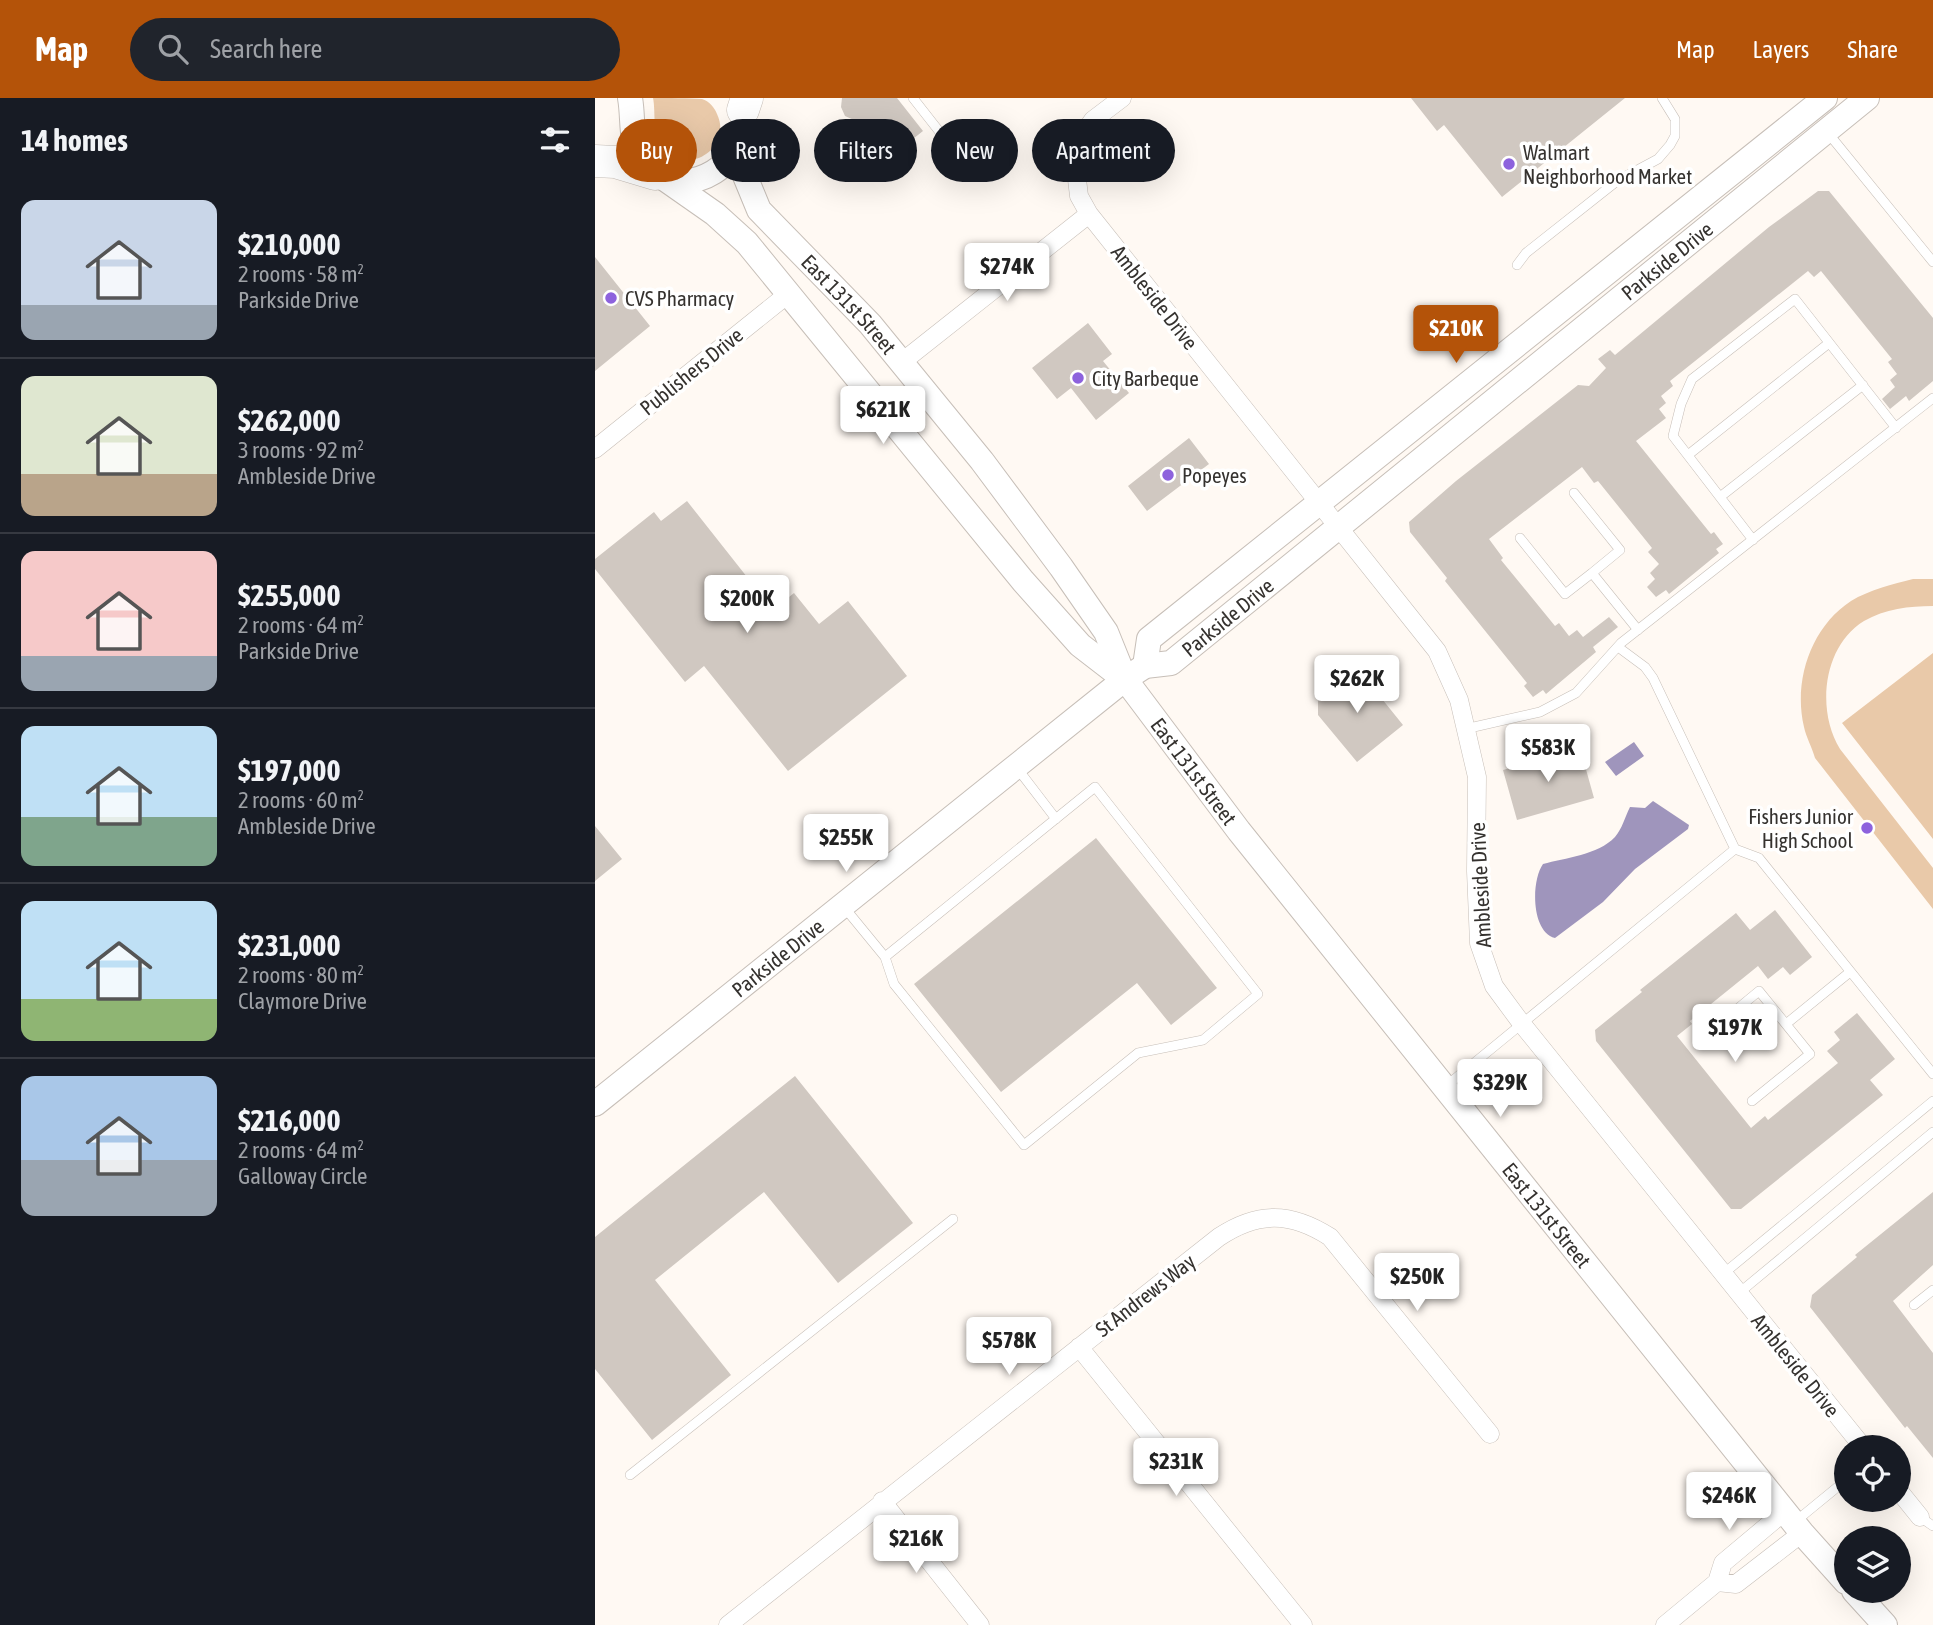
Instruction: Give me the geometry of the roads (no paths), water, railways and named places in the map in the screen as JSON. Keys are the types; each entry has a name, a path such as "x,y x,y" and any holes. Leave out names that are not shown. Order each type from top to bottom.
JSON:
{"highway":[{"path":"595,161 616,162"}],"street":[{"name":"East 131st Street","path":"630,98 632,119"},
{"name":"Ambleside Drive","path":"1122,98 1093,120 1079,140 1076,171 1079,196 1089,214 1437,651 1459,700 1477,778 1476,871 1479,943 1494,986 1853,1435"},
{"name":"Parkside Drive","path":"595,1104 1135,673 1171,663 1867,98"},
{"path":"1811,102 1826,132"},
{"name":"Parkside Drive","path":"1135,673 1149,639 1319,504 1811,102"},
{"name":"East 131st Street","path":"743,108 745,176 758,210 837,288 902,362 982,461 1135,673 1239,831 1794,1522 1834,1568"},
{"path":"697,179 722,167 737,150 743,108"},
{"name":"East 131st Street","path":"668,182 730,227 1080,645 1135,673"},
{"path":"902,362 1089,214"},
{"name":"Publishers Drive","path":"595,449 788,294"},
{"name":"St Andrews Way","path":"728,1625 1079,1347 1234,1227 1249,1221 1284,1218 1300,1221 1329,1237 1490,1434"},
{"path":"1079,1347 1303,1625"},
{"path":"882,1501 980,1625"},
{"path":"1911,1505 1926,1522"},
{"path":"1717,1582 1736,1584 1794,1522"},
{"path":"1665,1625 1717,1582 1723,1563 1794,1522"},
{"path":"1865,1603 1885,1625"}],"lane":[{"path":"913,98 931,121"},
{"path":"1517,265 1526,253 1607,189 1658,159 1675,136 1675,119 1662,98"},
{"path":"1826,132 1933,262"},
{"path":"1753,540 1673,436 1681,404 1692,379 1795,299 1896,428"},
{"path":"1688,455 1829,343"},
{"path":"1720,497 1863,385"},
{"path":"1465,729 1540,712 1576,693 1618,647 1638,630 1933,398"},
{"path":"1520,538 1565,594 1620,550 1574,493"},
{"path":"1592,573 1638,630"},
{"path":"1618,647 1645,667 1653,678 1735,849 1759,858 1933,1074"},
{"path":"1016,767 1056,819"},
{"path":"843,905 885,957 894,984 1024,1145 1138,1053 1203,1040 1258,994 1095,787 885,957"},
{"path":"1445,1087 1735,849"},
{"path":"1786,1024 1850,972"},
{"path":"1701,1039 1759,991 1810,1054 1752,1101"},
{"path":"1723,1274 1933,1101"},
{"path":"1739,1293 1933,1132"},
{"path":"630,1475 953,1219"},
{"path":"1914,1305 1933,1290"},
{"path":"1794,1522 1834,1490"}],"place":[{"name":"Walmart Neighborhood Market","path":"1509,164"},
{"name":"CVS Pharmacy","path":"611,298"},
{"name":"City Barbeque","path":"1078,378"},
{"name":"Popeyes","path":"1168,475"},
{"name":"Fishers Junior High School","path":"1867,828"}]}
